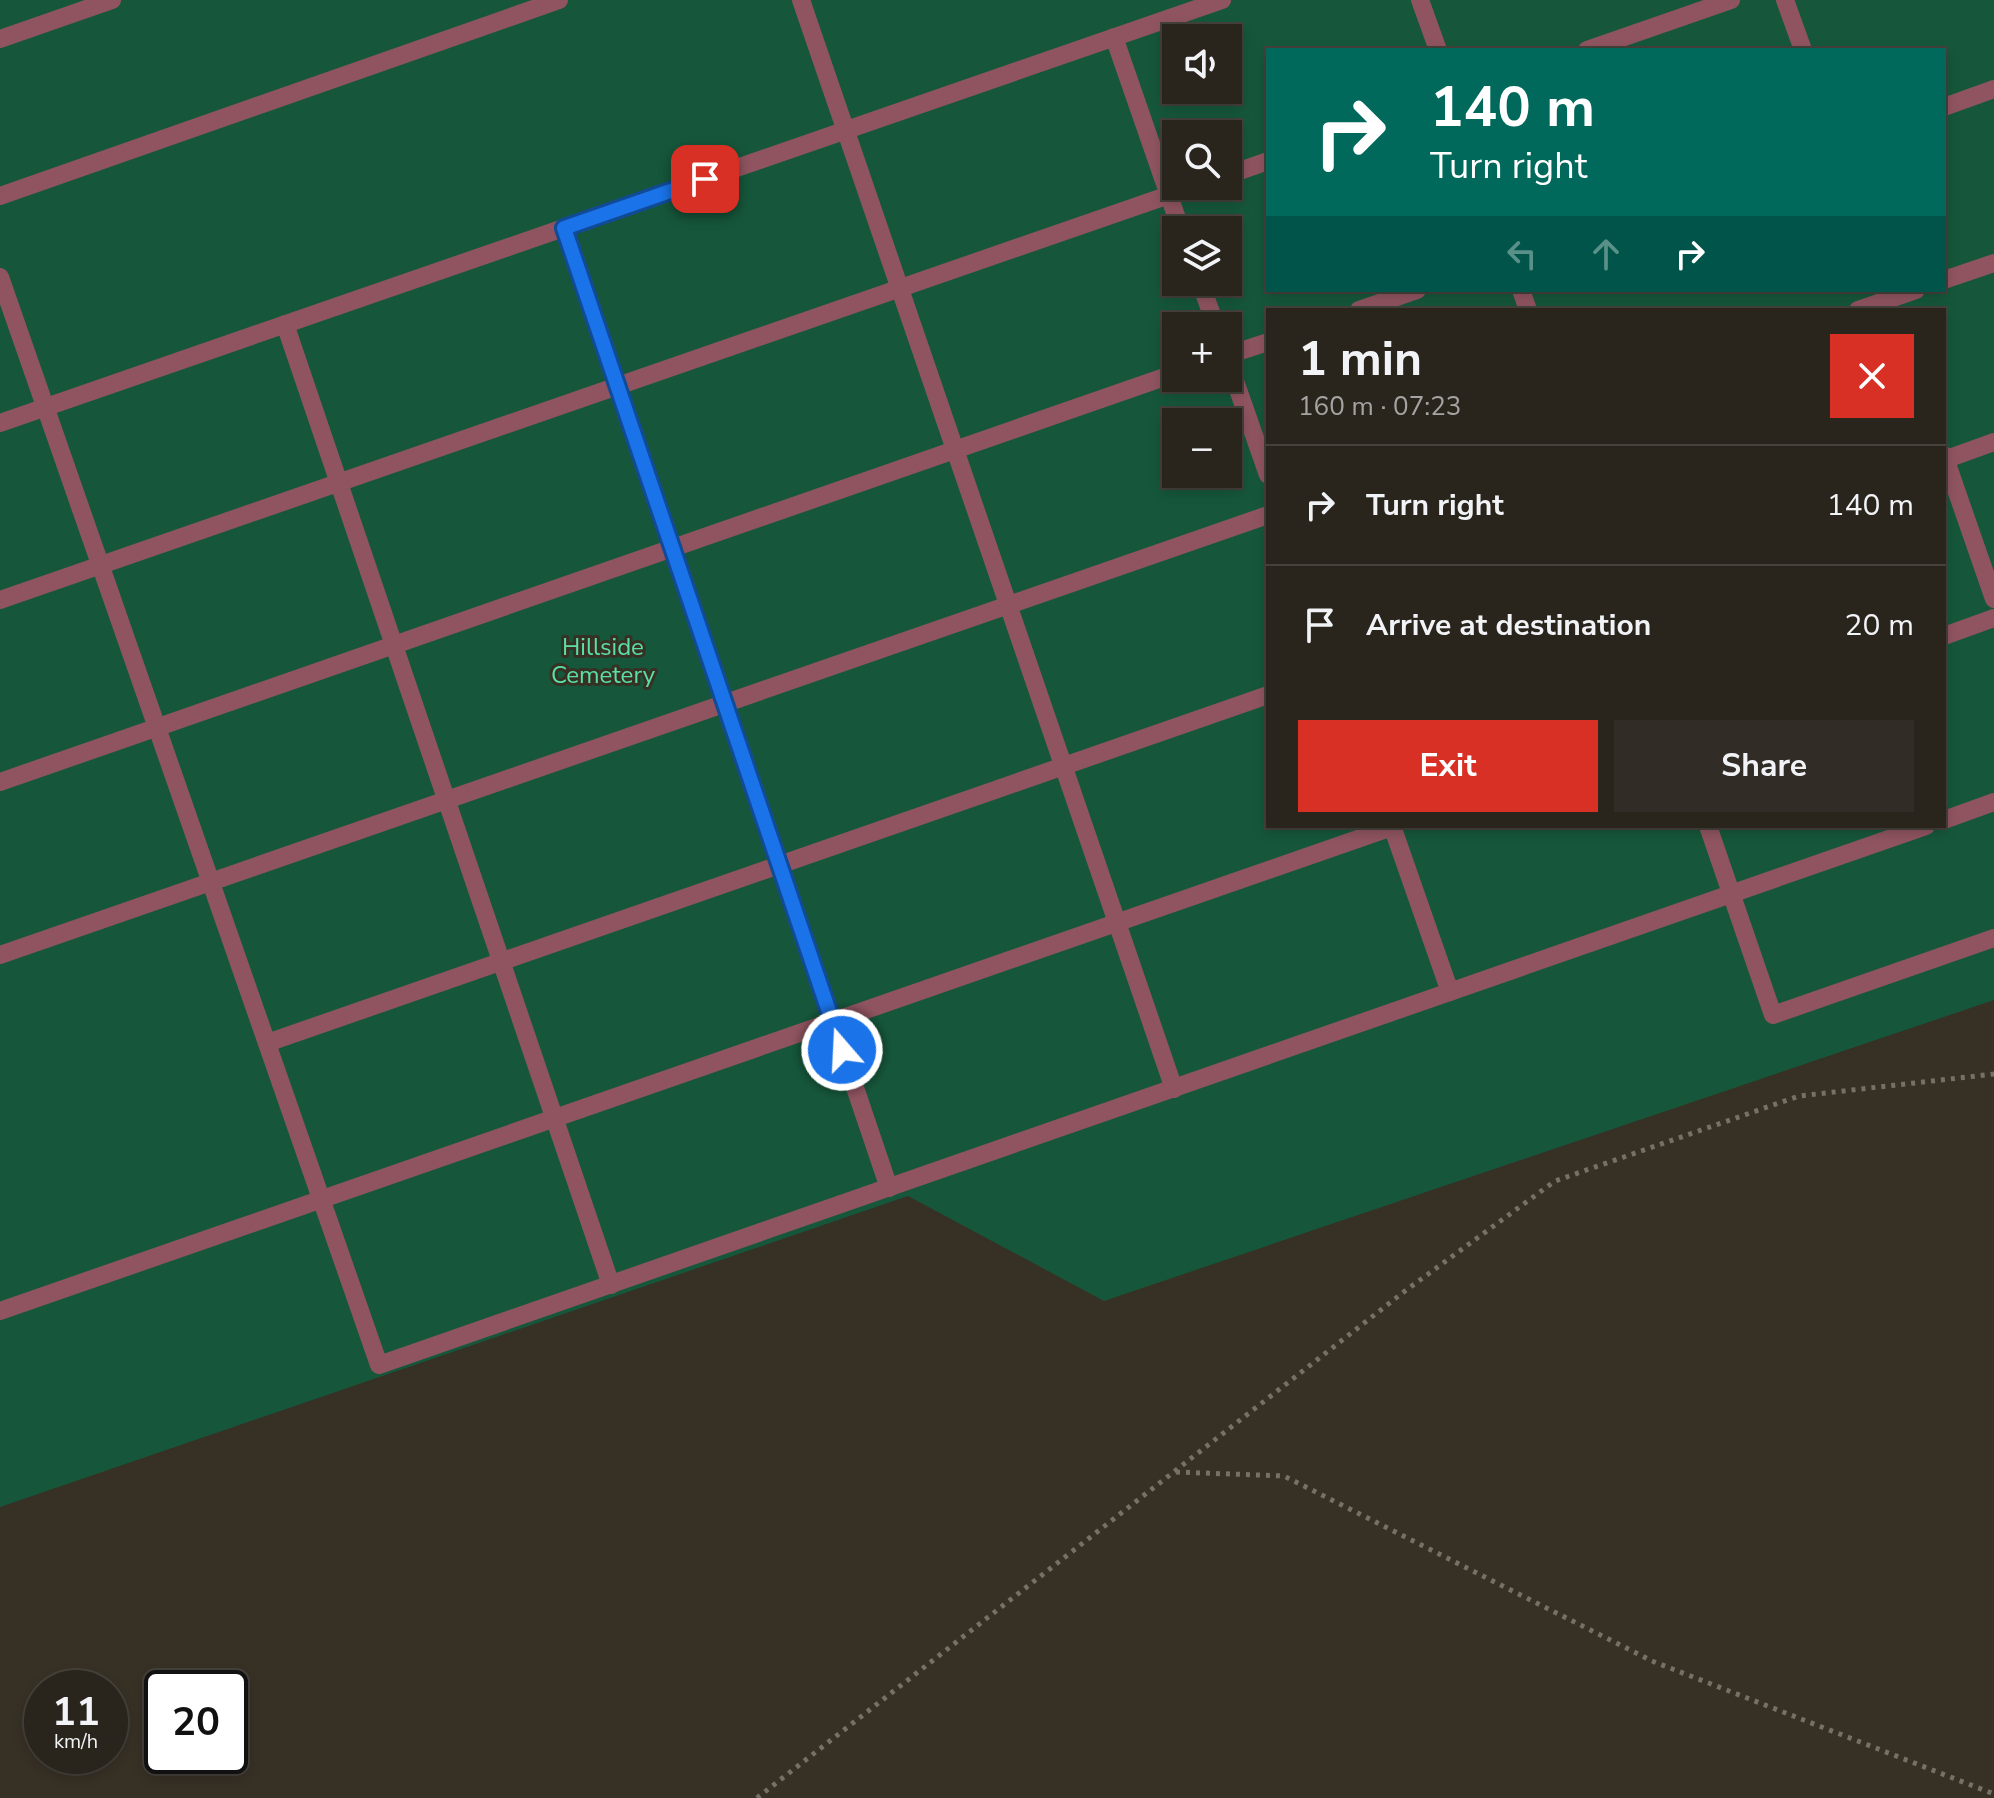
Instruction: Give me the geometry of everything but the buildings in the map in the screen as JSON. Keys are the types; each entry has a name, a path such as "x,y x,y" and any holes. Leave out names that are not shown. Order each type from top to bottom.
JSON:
{"lane":[{"path":"0,39 112,0"},
{"path":"0,196 559,0"},
{"path":"801,0 1174,1089"},
{"path":"0,423 1222,0"},
{"path":"1420,0 1437,48"},
{"path":"1593,48 1731,0"},
{"path":"1785,0 1802,48"},
{"path":"1114,37 1162,175"},
{"path":"1946,106 1994,89"},
{"path":"1242,170 1266,162"},
{"path":"0,600 1162,197"},
{"path":"564,228 889,1188"},
{"path":"1946,279 1994,263"},
{"path":"0,277 379,1365 1920,828"},
{"path":"1365,308 1411,292"},
{"path":"1864,308 1911,292"},
{"path":"285,324 611,1285"},
{"path":"1242,352 1266,343"},
{"path":"0,782 1162,378"},
{"path":"1240,392 1266,469"},
{"path":"1946,457 1994,442"},
{"path":"1946,464 1994,599"},
{"path":"0,955 1266,516"},
{"path":"1946,635 1994,618"},
{"path":"267,1043 1266,696"},
{"path":"1946,819 1994,802"},
{"path":"0,1311 1387,828"},
{"path":"1394,828 1450,992"},
{"path":"1709,828 1773,1015 1994,938"}],"path":[{"path":"757,1798 1405,1291 1555,1181 1799,1096 1994,1074"},
{"path":"1176,1472 1284,1476 1652,1661 1994,1794"}],"green space":[{"name":"Hillside Cemetery","path":"0,0 1994,0 1994,1000 1104,1301 908,1196 0,1507"}],"route":[{"path":"705,179 564,228 842,1050"}]}
